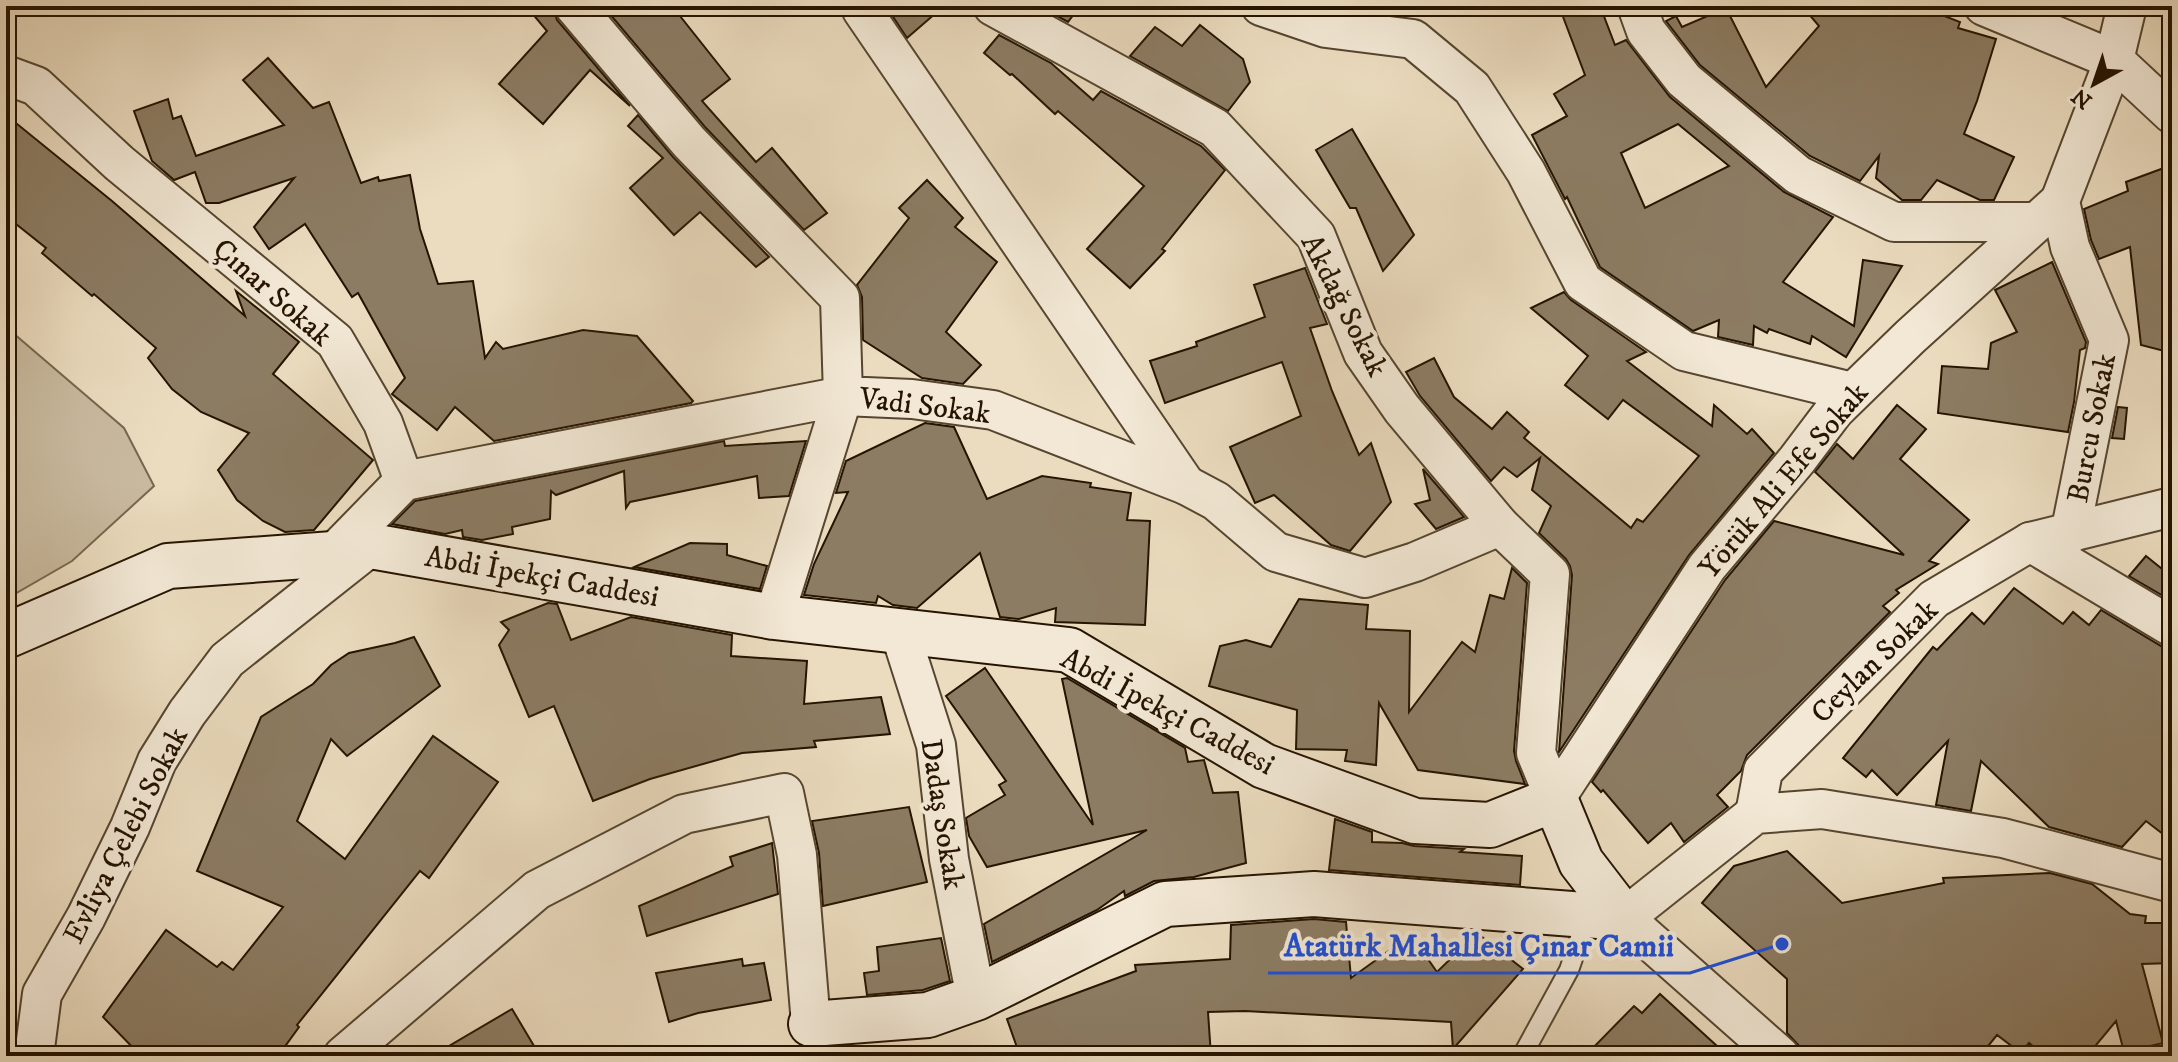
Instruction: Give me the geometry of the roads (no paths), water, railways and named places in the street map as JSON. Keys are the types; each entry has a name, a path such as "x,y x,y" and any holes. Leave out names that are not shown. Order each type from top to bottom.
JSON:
{"street":[{"name":"Vadi Sokak","path":"574,6 689,142 840,298 843,396 912,399 993,410 1186,485 1216,501 1276,552 1365,578 1415,562 1500,526"},
{"name":"Akdağ Sokak","path":"993,6 1215,128 1316,236 1363,353 1402,409 1500,526 1550,574 1536,753 1555,799"},
{"path":"1261,6 1326,28 1413,39 1472,88 1526,172 1583,282 1684,351 1852,392"},
{"path":"1637,6 1646,31 1684,80 1798,175 1894,222 2048,212 2114,60 2127,6"},
{"path":"1984,6 2114,60 2172,114"},
{"path":"862,10 1186,485"},
{"name":"Çınar Sokak","path":"6,75 36,86 119,163 335,341 383,423 404,481"},
{"name":"Yörük Ali Efe Sokak","path":"1555,799 1707,567 1834,411 2048,212"},
{"name":"Burcu Sokak","path":"2048,212 2070,247 2109,340 2070,534"},
{"path":"404,481 843,396 774,617"},
{"name":"Evliya Çelebi Sokak","path":"34,1056 42,994 121,848 157,761 187,713 227,660 352,550 404,481"},
{"name":"Ceylan Sokak","path":"1755,814 1763,771 1934,599 2030,542 2172,507"},
{"path":"2030,542 2172,627"},
{"name":"Abdi İpekçi Caddesi","path":"6,636 168,566 352,550 774,617 1069,650 1264,766 1415,821 1490,825 1555,799"},
{"name":"Dadaş Sokak","path":"900,632 936,745 949,859 976,998"},
{"path":"343,1056 537,890 684,814 784,793 797,855 811,1024 928,1015 976,998 1165,904 1314,894 1606,916 1755,814 1822,809 2003,838 2172,883"},
{"path":"1555,799 1606,916 1780,1056"}],"lane":[{"path":"1522,1056 1569,970 1606,916"}],"place":[{"name":"Atatürk Mahallesi Çınar Camii","path":"1782,944"}]}
